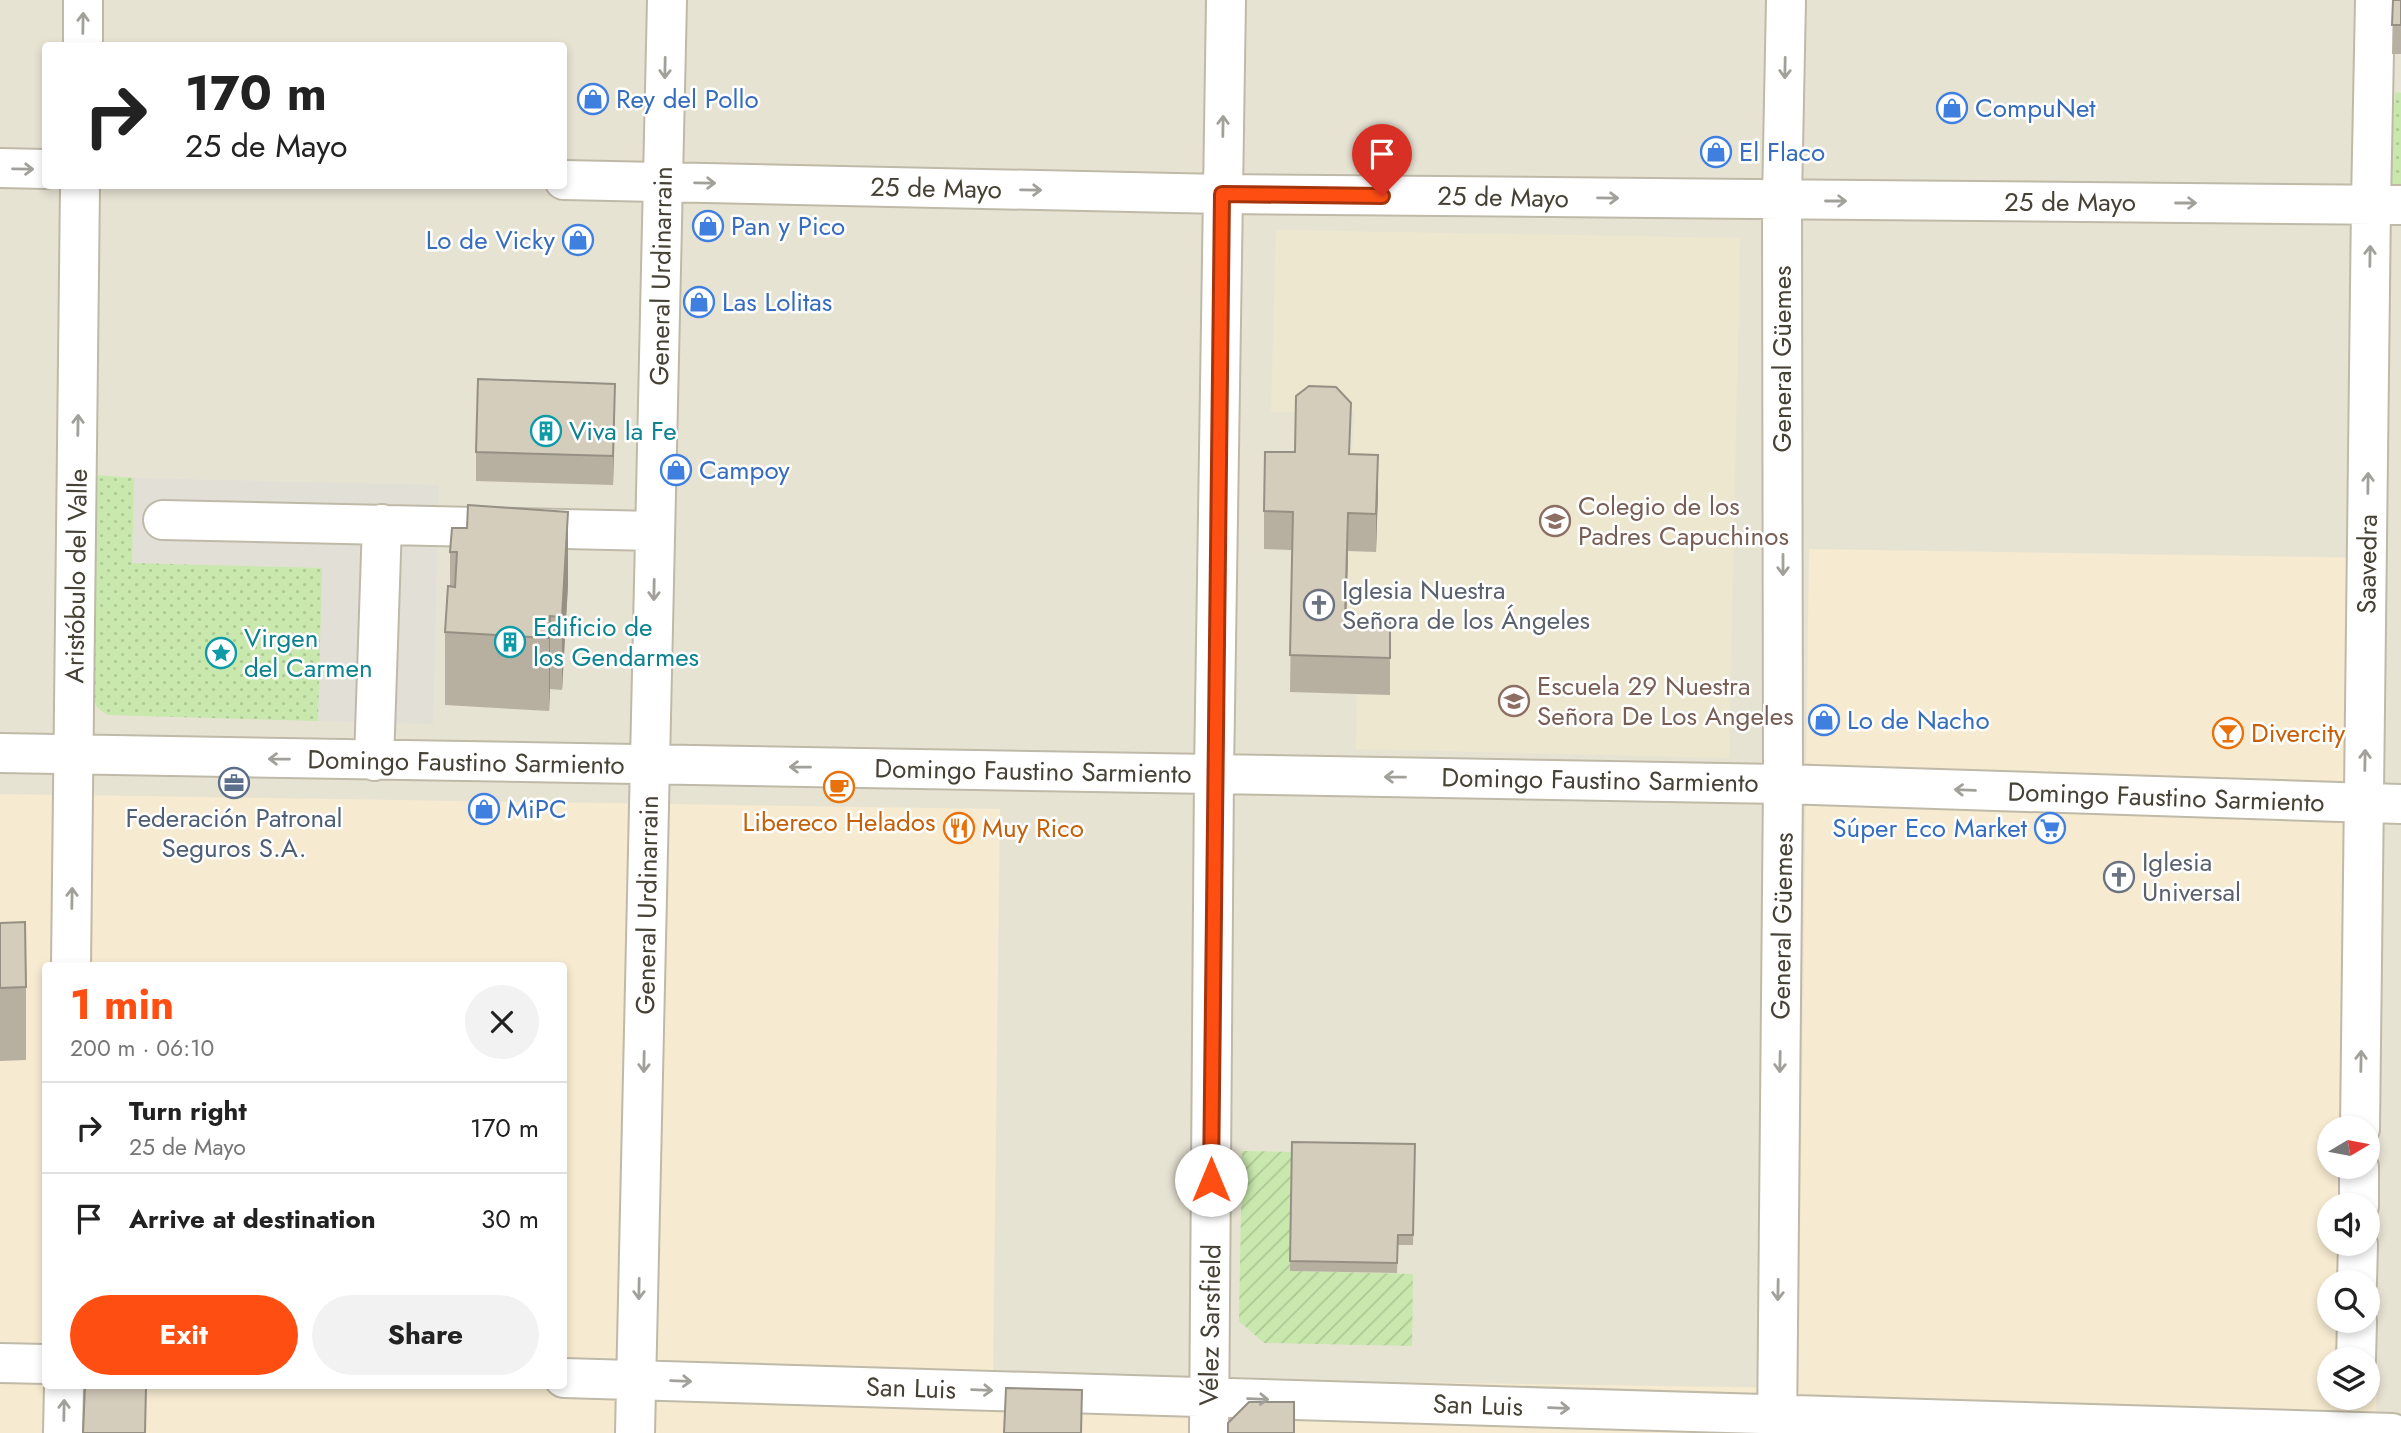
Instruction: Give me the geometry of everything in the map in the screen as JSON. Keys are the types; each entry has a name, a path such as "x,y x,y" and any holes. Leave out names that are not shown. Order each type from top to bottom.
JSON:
{"street":[{"path":"83,0 83,42"},
{"name":"General Urdinarrain","path":"635,1433 667,0"},
{"name":"Vélez Sarsfield","path":"1209,1415 1214,773 1226,0"},
{"name":"General Güemes","path":"1777,1424 1783,784 1782,200 1786,0"},
{"name":"Saavedra","path":"2361,1116 2383,804 2386,204 2375,0"},
{"path":"0,168 42,169"},
{"name":"25 de Mayo","path":"567,180 1222,194 2386,204"},
{"name":"Aristóbulo del Valle","path":"71,962 80,189"},
{"path":"163,520 655,531"},
{"path":"374,761 382,524"},
{"name":"Domingo Faustino Sarmiento","path":"0,753 1783,784 2383,804"},
{"path":"0,1363 42,1364"},
{"name":"San Luis","path":"567,1378 1209,1415 1777,1424 2365,1424"},
{"path":"63,1433 64,1389"}],"shaded area":[{"path":"0,0 2401,0 2401,1433 0,1433"},
{"name":"Colegio de los Padres Capuchinos","path":"1276,230 1740,238 1729,758 1356,749 1357,695 1390,695 1390,660 1345,658 1348,551 1376,552 1349,491 1355,412 1271,412"},
{"path":"134,478 439,485 433,724 318,721 321,568 132,563"},
{"path":"1809,549 2386,558 2380,1116 2317,1116 2317,1180 2379,1180 2379,1193 2317,1193 2317,1256 2378,1256 2378,1270 2317,1270 2317,1333 2377,1333 2377,1347 2317,1347 2317,1410 2376,1410 2376,1433 0,1433 0,794 1000,809 993,1376 1798,1388"}],"green space":[{"path":"2395,92 2401,93 2401,192 2389,191"},
{"path":"98,475 134,478 132,563 322,568 318,721 107,715 97,707 91,696"},
{"path":"1242,1151 1292,1152 1291,1271 1413,1274 1412,1346 1264,1343 1239,1321"}],"building":[{"path":"2393,0 2401,0 2401,25 2392,25"},
{"path":"478,379 615,384 613,456 476,452"},
{"name":"Iglesia Nuestra Señora de los Ángeles","path":"1309,386 1336,387 1351,403 1349,454 1378,455 1376,514 1348,513 1345,621 1390,622 1390,658 1290,655 1293,512 1264,511 1265,452 1295,452 1296,396"},
{"path":"468,505 568,512 562,617 550,616 549,638 445,632 448,586 455,587 457,552 450,552 452,528 467,528"},
{"path":"25,922 26,987 0,988 0,923"},
{"path":"1292,1142 1415,1144 1413,1235 1398,1235 1397,1263 1290,1261"},
{"path":"1006,1388 1082,1390 1081,1433 1004,1433"},
{"path":"85,1389 146,1389 145,1433 83,1433"},
{"path":"1249,1402 1294,1402 1294,1433 1228,1433 1228,1423"}],"place":[{"name":"Rey del Pollo","path":"593,99"},
{"name":"CompuNet","path":"1952,108"},
{"name":"El Flaco","path":"1716,152"},
{"name":"Pan y Pico","path":"708,226"},
{"name":"Lo de Vicky","path":"578,240"},
{"name":"Las Lolitas","path":"699,302"},
{"name":"Viva la Fe","path":"546,431"},
{"name":"Campoy","path":"676,470"},
{"name":"Colegio de los Padres Capuchinos","path":"1555,521"},
{"name":"Iglesia Nuestra Señora de los Ángeles","path":"1319,605"},
{"name":"Edificio de los Gendarmes","path":"510,642"},
{"name":"Virgen del Carmen","path":"221,653"},
{"name":"Escuela 29 Nuestra Señora De Los Angeles","path":"1514,701"},
{"name":"Lo de Nacho","path":"1824,720"},
{"name":"Divercity","path":"2228,733"},
{"name":"Federación Patronal Seguros S.A.","path":"234,783"},
{"name":"Libereco Helados","path":"839,787"},
{"name":"MiPC","path":"484,809"},
{"name":"Muy Rico","path":"959,828"},
{"name":"Súper Eco Market","path":"2050,828"},
{"name":"Iglesia Universal","path":"2119,877"}],"route":[{"path":"1211,1180 1222,194 1382,196"}]}
